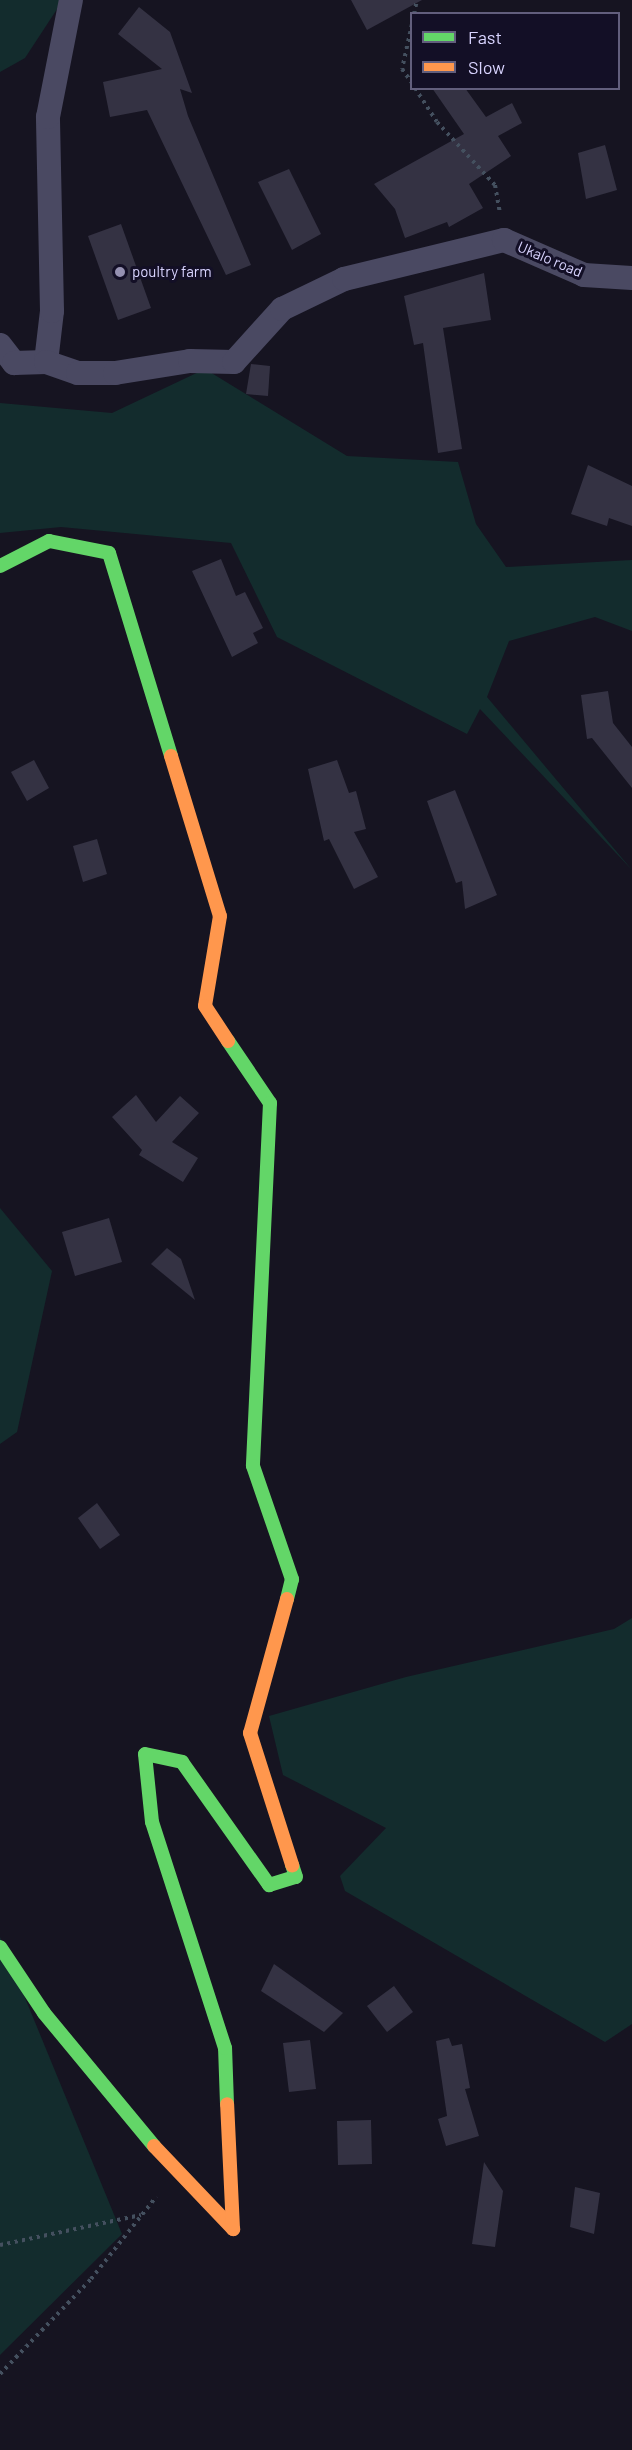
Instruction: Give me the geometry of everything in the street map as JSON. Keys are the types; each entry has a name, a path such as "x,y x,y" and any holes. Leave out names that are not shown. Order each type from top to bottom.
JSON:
{"street":[{"path":"46,362 52,311 48,117 71,0"},
{"path":"0,345 14,363 46,362 96,374 190,361 234,362 282,309 344,279 504,240"},
{"name":"Ukalo road","path":"504,240 584,275 632,278"},
{"path":"0,566 49,541 109,553 220,916 205,1006 270,1103 257,1292 253,1466 292,1579 250,1733 296,1878 269,1884 182,1762 145,1754 152,1822 225,2048 234,2229 177,2174 44,2013 0,1947"}],"path":[{"path":"410,29 402,69 410,81"},
{"path":"416,90 437,122 495,185 504,240"},
{"path":"0,2374 91,2279 177,2174"},
{"path":"0,2246 142,2215"}],"green space":[{"path":"0,0 63,0 25,58 0,72"},
{"path":"205,369 347,456 458,462 476,524 506,567 632,560 632,631 595,617 509,641 487,697 632,870 480,709 467,734 277,637 231,543 61,527 0,533 0,403 112,413"},
{"path":"0,1208 52,1271 17,1432 0,1444"},
{"path":"632,1618 632,2024 605,2042 345,1891 340,1876 386,1828 283,1775 269,1716 406,1677 614,1629"},
{"path":"0,1937 122,2234 0,2355"}],"building":[{"path":"351,0 422,0 367,30"},
{"path":"139,7 170,32 192,93 180,89 188,116 251,265 226,275 147,110 110,117 103,82 162,69 118,34"},
{"path":"433,90 466,90 486,117 512,103 522,123 498,136 511,156 469,184 483,208 449,227 447,222 405,238 395,209 374,184 464,134"},
{"path":"605,145 617,190 586,199 578,153"},
{"path":"289,169 321,234 292,250 258,182"},
{"name":"poultry farm","path":"121,224 151,308 118,320 88,236"},
{"path":"484,273 491,320 443,328 462,449 438,453 423,343 414,345 404,296"},
{"path":"251,364 270,366 268,396 246,394"},
{"path":"588,465 632,486 632,526 609,518 607,526 571,514"},
{"path":"221,559 236,596 245,592 263,628 253,633 258,643 232,657 192,571"},
{"path":"608,691 613,723 632,747 632,788 592,738 587,739 581,695"},
{"path":"34,760 49,788 27,801 11,772"},
{"path":"337,760 349,793 356,791 366,829 354,832 378,877 354,889 329,839 324,841 308,769"},
{"path":"455,790 497,895 465,909 462,881 456,883 427,801"},
{"path":"97,839 107,874 83,882 73,846"},
{"path":"136,1095 156,1122 180,1096 199,1113 172,1142 198,1158 183,1182 139,1155 142,1150 112,1117"},
{"path":"109,1218 122,1262 75,1276 62,1232"},
{"path":"167,1248 181,1259 195,1300 151,1264"},
{"path":"97,1503 120,1535 100,1549 78,1518"},
{"path":"274,1964 343,2013 324,2032 261,1991"},
{"path":"394,1986 413,2012 387,2032 367,2006"},
{"path":"449,2038 452,2046 462,2044 470,2088 465,2089 479,2136 446,2146 438,2119 447,2116 436,2041"},
{"path":"310,2040 316,2089 289,2092 283,2043"},
{"path":"371,2120 372,2164 338,2165 337,2121"},
{"path":"484,2162 503,2191 495,2247 472,2244"},
{"path":"575,2187 600,2193 594,2234 570,2227"}],"traffic: fast":[{"path":"0,566 49,541 109,553 171,756"},
{"path":"228,1041 270,1103 253,1466 292,1579 287,1599"},
{"path":"227,2104 225,2048 152,1822 145,1754 182,1762 269,1885 296,1877 292,1865"},
{"path":"0,1947 44,2013 154,2146"}],"traffic: slow":[{"path":"171,756 220,916 205,1006 228,1041"},
{"path":"287,1599 250,1733 292,1865"},
{"path":"154,2146 233,2229 227,2104"}],"place":[{"name":"poultry farm","path":"120,272"}]}
